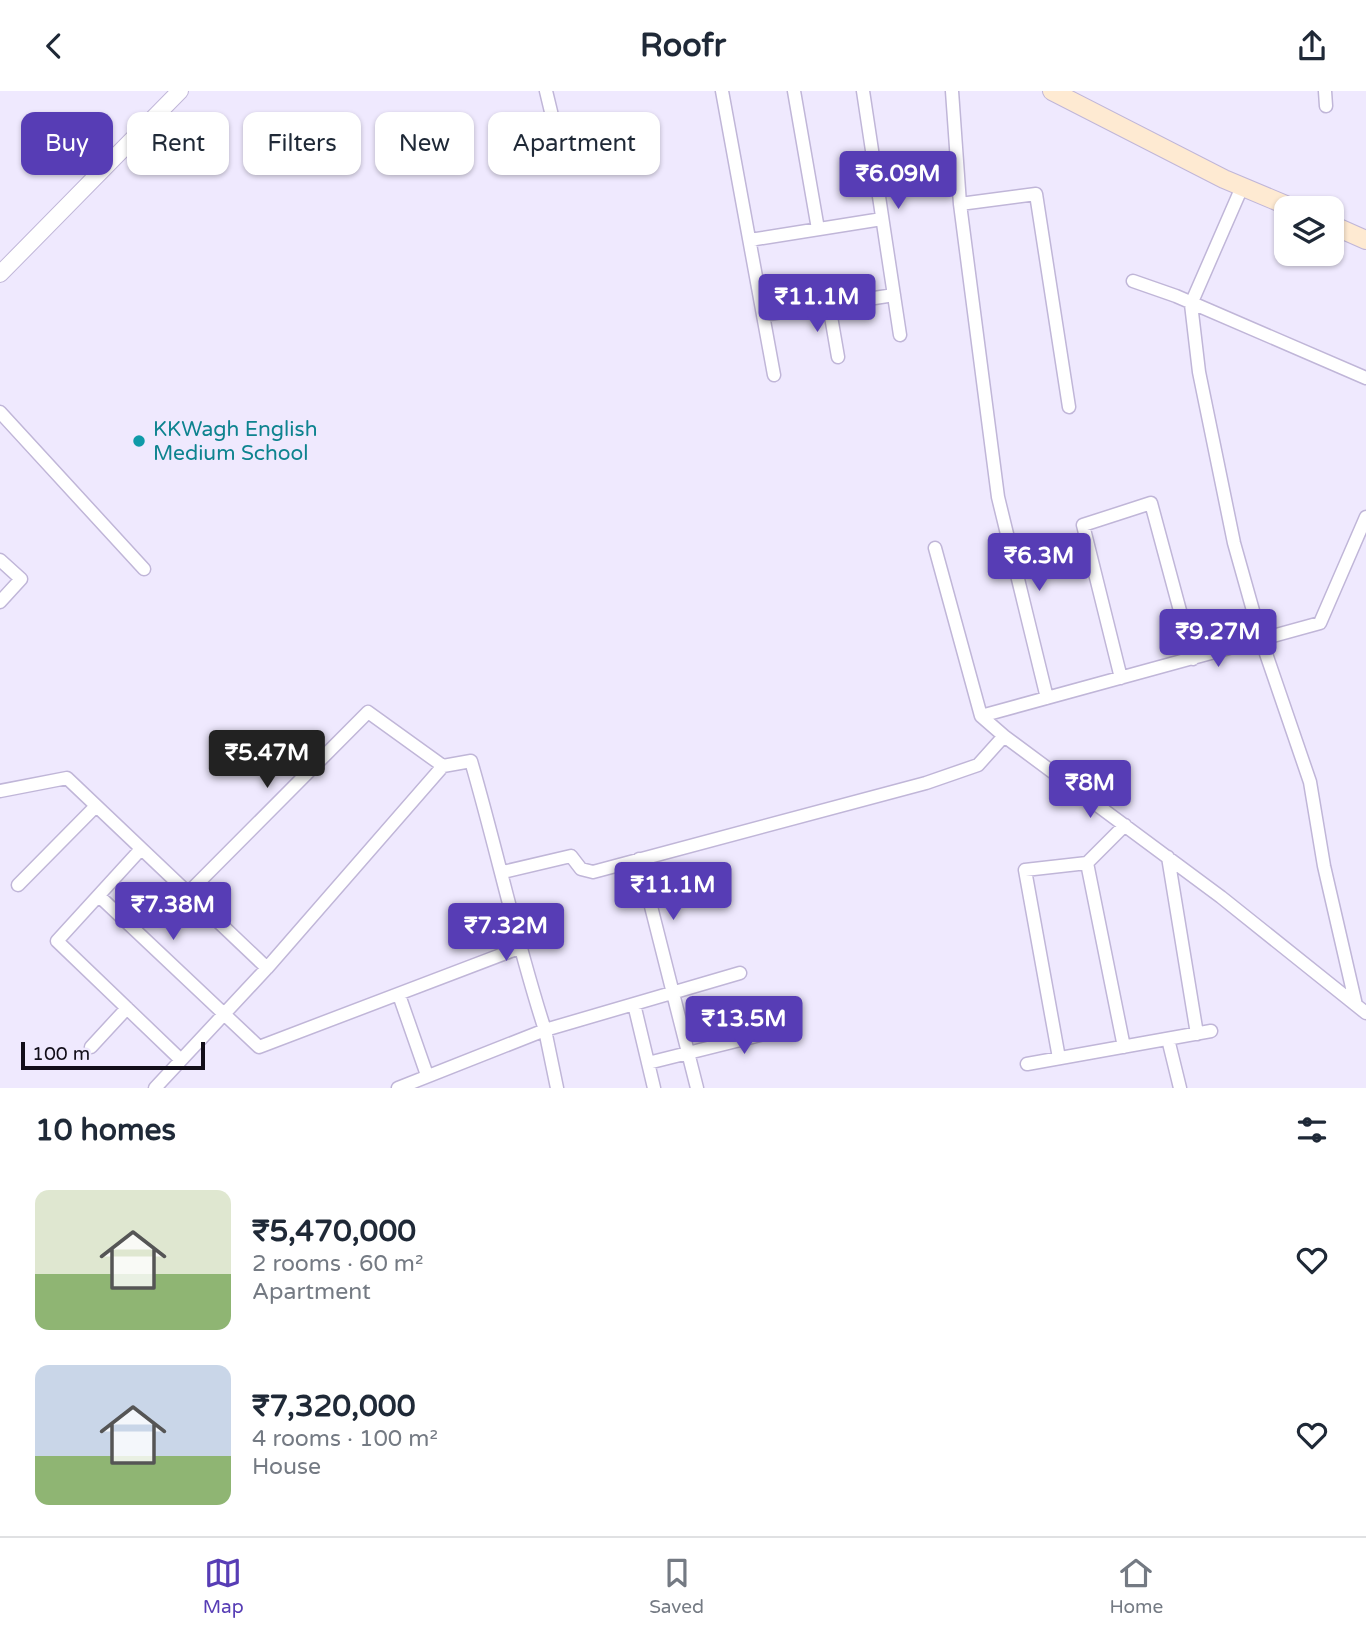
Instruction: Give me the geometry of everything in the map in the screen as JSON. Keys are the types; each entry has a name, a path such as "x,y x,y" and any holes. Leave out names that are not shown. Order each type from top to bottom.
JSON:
{"main road":[{"path":"1052,91 1242,187 1274,200"},
{"path":"1344,230 1366,240"}],"street":[{"path":"0,274 180,91"},
{"path":"546,91 551,112"},
{"path":"722,91 775,375"},
{"path":"794,91 818,229"},
{"path":"863,91 900,335"},
{"path":"952,91 960,204 998,497 1047,698"},
{"path":"1325,91 1326,106"},
{"path":"1242,187 1191,304 1199,372 1231,530 1261,639 1310,782 1324,866 1361,1009"},
{"path":"960,204 1036,194 1069,407"},
{"path":"750,240 882,219"},
{"path":"1133,281 1366,378"},
{"path":"764,315 894,295"},
{"path":"829,305 838,357"},
{"path":"1,414 144,569"},
{"path":"1121,678 1083,525 1151,503 1192,659"},
{"path":"981,716 1320,623 1366,517"},
{"path":"935,548 981,716 1004,736 1168,857 1361,1009"},
{"path":"0,559 21,579 0,602"},
{"path":"189,892 368,712 443,766"},
{"path":"503,872 571,856 582,869 593,872 964,772 978,765 1004,736"},
{"path":"155,1088 267,968 443,766 471,761 503,872 519,948 545,1030 558,1088"},
{"path":"0,791 67,778 267,968"},
{"path":"18,885 96,806"},
{"path":"1059,1058 1025,870 1087,863 1125,825"},
{"path":"141,849 57,941 181,1060"},
{"path":"1168,857 1197,1034"},
{"path":"639,859 697,1088"},
{"path":"1087,863 1124,1047"},
{"path":"99,896 259,1047 519,948"},
{"path":"398,1088 545,1030 740,973"},
{"path":"399,995 427,1076"},
{"path":"634,1004 654,1088"},
{"path":"91,1048 127,1008"},
{"path":"648,1063 792,1027"},
{"path":"1027,1064 1211,1031"},
{"path":"1168,1039 1180,1088"}],"place":[{"name":"KKWagh English Medium School","path":"139,441"}]}
